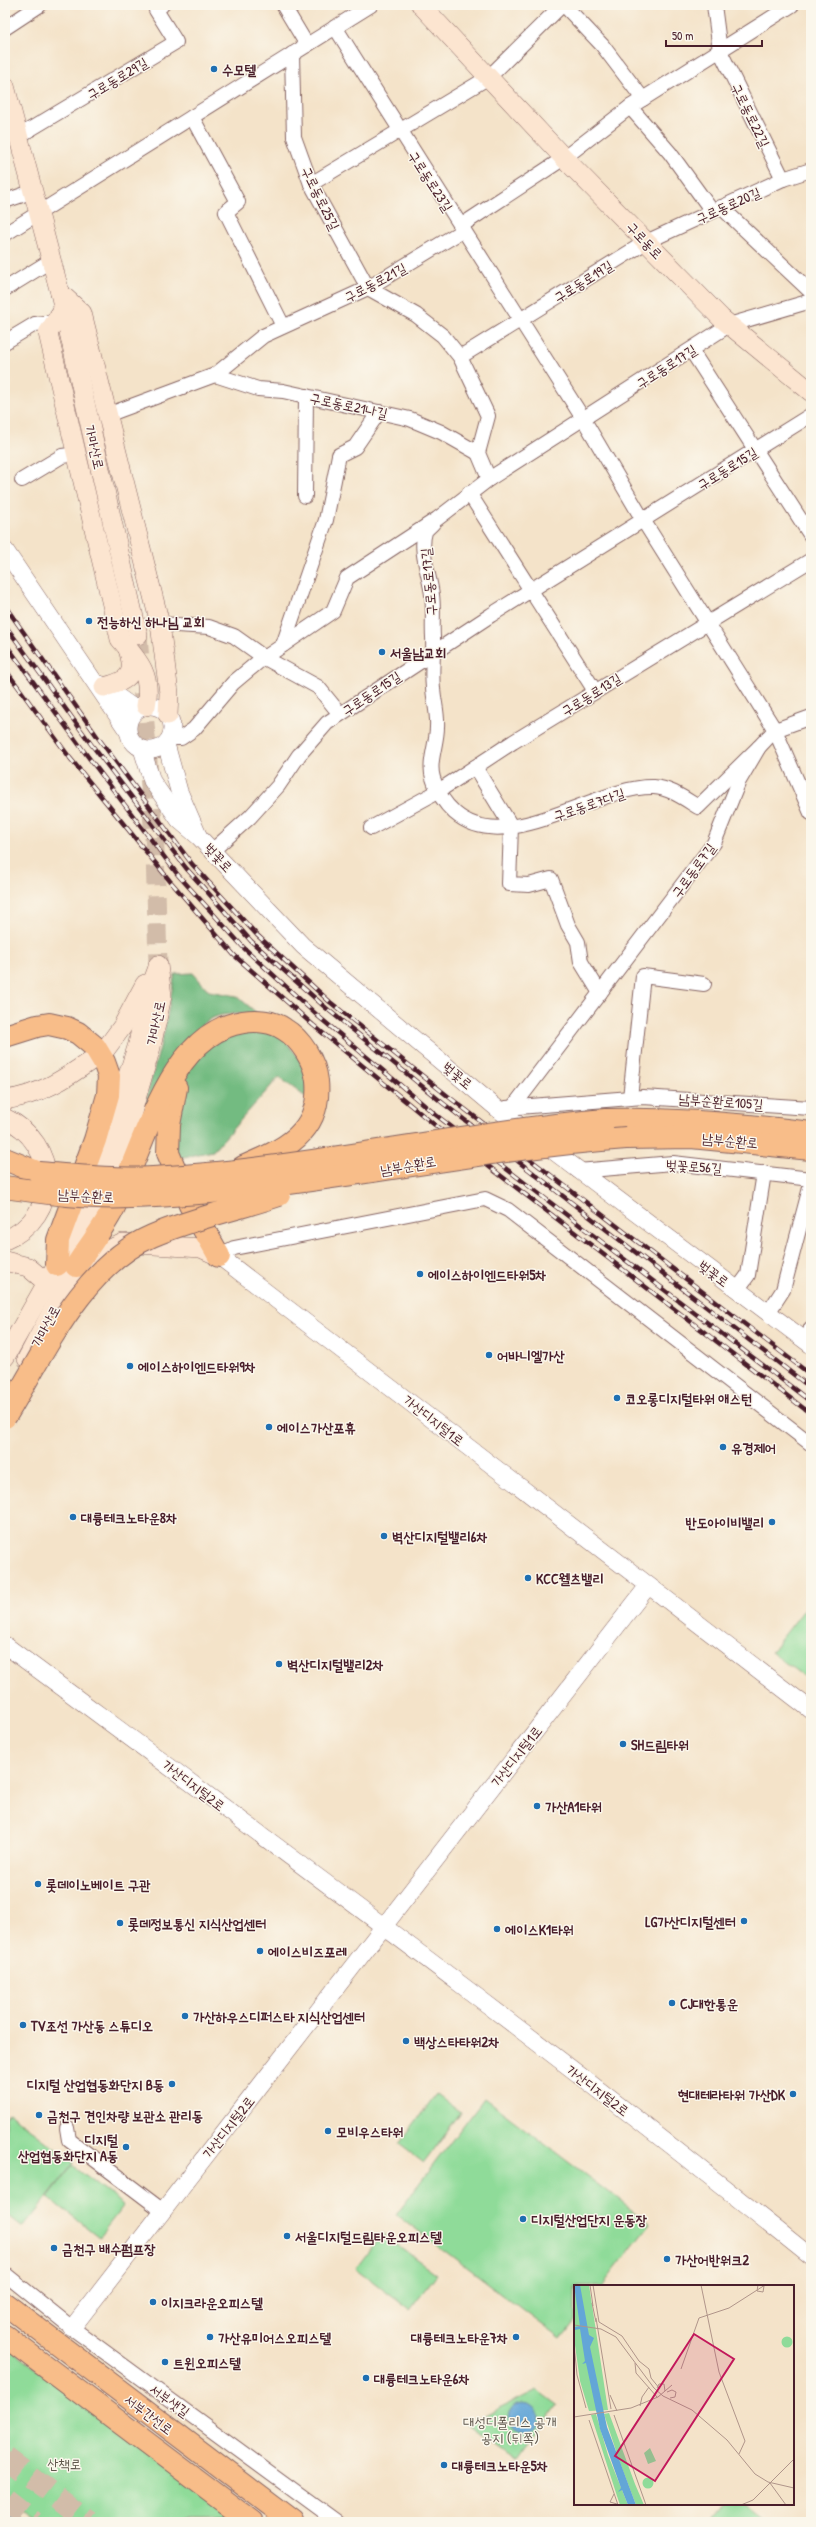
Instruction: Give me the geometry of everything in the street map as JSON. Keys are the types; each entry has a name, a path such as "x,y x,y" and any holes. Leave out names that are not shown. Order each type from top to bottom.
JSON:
{"main road":[{"name":"구로동로","path":"421,5 564,158 729,325 811,392"},
{"name":"가마산로","path":"5,86 52,260 60,308 128,640"},
{"path":"98,682 123,680 132,672 133,664 128,640 77,454 48,332 60,308 82,313 160,626 169,693 168,715"},
{"path":"128,640 141,652 152,650 158,644 160,626"},
{"path":"128,640 146,676 149,689 144,706"},
{"name":"가마산로","path":"5,1100 24,1097 47,1089 99,1055 122,1027 138,995 158,965 162,996 151,1047 118,1158 100,1210 68,1270 5,1402"},
{"path":"68,1270 111,1213 154,1114 182,1061 207,1036 228,1025 254,1021 273,1024 292,1035 316,1072 318,1094 314,1112 304,1131 288,1145 235,1171"},
{"path":"5,1036 37,1026 49,1024 78,1032 95,1047 104,1062 109,1076 108,1095 95,1140 58,1240 68,1270"},
{"path":"182,1061 172,1108 168,1153 190,1204 219,1256"},
{"path":"5,1118 20,1125 37,1146 44,1162 47,1174 44,1202 32,1223 15,1236 5,1240"},
{"name":"남부순환로","path":"7,1169 105,1178 152,1178 235,1171 541,1126 605,1120 664,1118 724,1122 811,1133"},
{"path":"5,1128 25,1133"},
{"name":"남부순환로","path":"7,1169 52,1194 129,1197 275,1187 320,1181 478,1153 626,1138 691,1137 811,1149"},
{"path":"5,1417 75,1303 99,1273 125,1252 152,1236 320,1181"},
{"path":"68,1270 123,1243 201,1248 219,1256"},
{"path":"5,1261 28,1267 47,1283"},
{"name":"가마산로","path":"5,1357 47,1283 68,1270"},
{"name":"서부간선로","path":"5,2304 293,2522"},
{"name":"서부간선로","path":"5,2336 252,2522"}],"street":[{"path":"5,28 40,5"},
{"name":"구로동로29길","path":"19,136 176,42 156,10 162,5"},
{"path":"283,5 308,45"},
{"path":"5,234 371,5"},
{"path":"311,184 489,77 563,5 602,45 643,99"},
{"name":"구로동로22길","path":"714,5 720,51 783,179"},
{"path":"564,158 630,107 792,5"},
{"path":"335,27 399,131"},
{"name":"구로동로25길","path":"292,54 294,137 311,184 368,288"},
{"path":"630,107 717,209 811,292"},
{"path":"192,117 238,202 226,212 283,326"},
{"name":"구로동로23길","path":"399,131 462,231"},
{"name":"구로동로21길","path":"107,415 215,375 263,336 368,288 462,231 466,223 564,158"},
{"name":"구로동로20길","path":"646,242 783,179 811,170"},
{"path":"5,201 34,191"},
{"path":"462,231 584,420 643,520 709,622 775,730 811,813"},
{"name":"구로동로19길","path":"460,357 646,242"},
{"path":"5,288 52,260"},
{"path":"368,288 416,315 443,336 460,357 488,416 478,453 489,479"},
{"name":"구로동로17길","path":"168,741 181,738 194,729 233,683 283,645 333,611 347,578 437,519 489,479 584,420 729,325 811,301"},
{"path":"5,342 60,308"},
{"path":"691,350 811,536"},
{"name":"구로동로21나길","path":"215,375 258,389 306,396 410,419 441,432 478,453"},
{"path":"305,496 306,396"},
{"path":"283,645 326,520 339,455 356,447 379,412"},
{"name":"구로동로15길","path":"212,851 250,817 278,786 299,754 327,723 530,590 811,415"},
{"name":"가마산로","path":"22,480 62,456 77,454"},
{"path":"469,493 595,691"},
{"name":"구로동로17길","path":"437,519 425,532 424,550 432,596 434,653 432,682 437,729 432,776 437,792"},
{"path":"5,550 98,682 127,730 132,742 142,749 155,750 168,741 172,730 168,715 158,707 131,706 98,682"},
{"name":"구로동로13길","path":"370,828 437,792 595,691 811,560"},
{"path":"160,626 183,624 222,631 234,636 265,658 318,687 340,714"},
{"path":"127,730 129,719 144,706"},
{"name":"구로동로7길","path":"506,1108 600,993 714,843 739,782 760,747 775,730 811,717"},
{"name":"벚꽃로","path":"168,741 179,791 199,836"},
{"name":"구로동로7다길","path":"437,792 460,817 477,825 511,826 546,819 612,793 640,788 656,787 677,794 698,807 760,747"},
{"name":"벚꽃로","path":"142,749 152,781 179,820 199,836 303,946 506,1108 578,1171 768,1313 810,1338"},
{"path":"475,767 511,826 509,884 529,885 551,879 568,925 578,942 581,962 586,974 600,993"},
{"path":"630,1098 643,976 704,984"},
{"name":"남부순환로105길","path":"506,1108 643,1096 811,1108"},
{"name":"벚꽃로56길","path":"578,1171 673,1163 811,1179"},
{"name":"벚꽃로","path":"737,1290 748,1275 764,1173"},
{"path":"768,1313 783,1290 811,1184"},
{"path":"219,1256 234,1248 485,1199 508,1210 811,1444"},
{"name":"가산디지털1로","path":"219,1256 811,1710"},
{"name":"가산디지털1로","path":"384,1926 648,1586"},
{"name":"가산디지털2로","path":"5,1645 384,1926 697,2165 811,2257"},
{"name":"가산디지털2로","path":"72,2328 384,1926"},
{"path":"67,2128 69,2140 163,2211"},
{"name":"서부샛길","path":"5,2274 72,2328 337,2522"}],"green space":[{"path":"193,973 209,991 237,996 258,1014 222,1015 207,1021 193,1033 168,1069 134,1143 164,1032 175,974"},
{"path":"252,1027 282,1037 305,1065 308,1099 279,1077 213,1151 174,1159 182,1087 187,1072 205,1045"},
{"path":"811,1601 811,1682 771,1652"},
{"path":"436,2094 461,2113 424,2163 399,2144"},
{"name":"디지털산업단지 운동장","path":"484,2098 650,2224 603,2285 574,2285 574,2322 561,2339 396,2214"},
{"path":"9,2113 74,2163 23,2227 5,2213 5,2119"},
{"path":"73,2165 124,2205 99,2237 48,2197"},
{"path":"382,2234 437,2274 410,2309 356,2268"},
{"name":"산책로","path":"5,2345 239,2522 41,2522 5,2495"},
{"name":"대성디폴리스 공개 공지 (뒤쪽)","path":"537,2390 557,2405 516,2461 467,2425"},
{"path":"724,2505 744,2505 767,2522 711,2522"}],"water":[{"path":"524,2403 535,2407 539,2418 535,2429 524,2433 513,2429 509,2418 513,2407"},
{"path":"5,2505 28,2522 5,2522"}],"tunnel":[{"path":"138,635 155,850 158,965"},
{"path":"5,2457 89,2522"},
{"path":"5,2499 34,2522"}],"railway":[{"path":"5,606 99,739 192,864 257,935 330,1002 449,1097 811,1375"},
{"path":"5,625 91,744 186,868 251,941 326,1008 444,1104 811,1388"},
{"path":"5,643 83,750 178,875 244,948 319,1017 436,1115 811,1402"},
{"path":"5,669 70,758 170,881 234,955 313,1025 431,1122 811,1414"}],"place":[{"name":"수모텔","path":"214,69"},
{"name":"전능하신 하나님 교회","path":"89,621"},
{"name":"서울남교회","path":"382,652"},
{"name":"에이스하이엔드타워5차","path":"420,1274"},
{"name":"어바니엘가산","path":"489,1355"},
{"name":"에이스하이엔드타워9차","path":"130,1366"},
{"name":"코오롱디지털타워 애스턴","path":"617,1398"},
{"name":"에이스가산포휴","path":"269,1427"},
{"name":"유경제어","path":"723,1447"},
{"name":"대륭테크노타운8차","path":"73,1517"},
{"name":"반도아이비밸리","path":"772,1522"},
{"name":"벽산디지털밸리6차","path":"384,1536"},
{"name":"KCC웰츠밸리","path":"528,1578"},
{"name":"벽산디지털밸리2차","path":"279,1664"},
{"name":"SH드림타워","path":"623,1744"},
{"name":"가산A1타워","path":"537,1806"},
{"name":"롯데이노베이트 구관","path":"38,1884"},
{"name":"LG가산디지털센터","path":"744,1921"},
{"name":"롯데정보통신 지식산업센터","path":"120,1923"},
{"name":"에이스K1타워","path":"497,1929"},
{"name":"에이스비즈포레","path":"260,1951"},
{"name":"CJ대한통운","path":"672,2003"},
{"name":"가산하우스디퍼스타 지식산업센터","path":"185,2016"},
{"name":"TV조선 가산동 스튜디오","path":"23,2025"},
{"name":"백상스타타워2차","path":"406,2041"},
{"name":"디지털 산업협동화단지 B동","path":"172,2084"},
{"name":"현대테라타워 가산DK","path":"793,2094"},
{"name":"금천구 견인차량 보관소 관리동","path":"39,2115"},
{"name":"모비우스타워","path":"328,2131"},
{"name":"디지털 산업협동화단지 A동","path":"126,2147"},
{"name":"디지털산업단지 운동장","path":"523,2219"},
{"name":"서울디지털드림타운오피스텔","path":"287,2236"},
{"name":"금천구 배수펌프장","path":"54,2248"},
{"name":"가산어반워크2","path":"667,2259"},
{"name":"이지크라운오피스텔","path":"153,2302"},
{"name":"가산유미어스오피스텔","path":"210,2337"},
{"name":"대륭테크노타운7차","path":"516,2337"},
{"name":"트윈오피스텔","path":"165,2362"},
{"name":"대륭테크노타운6차","path":"366,2378"},
{"name":"대륭테크노타운5차","path":"444,2465"}]}
